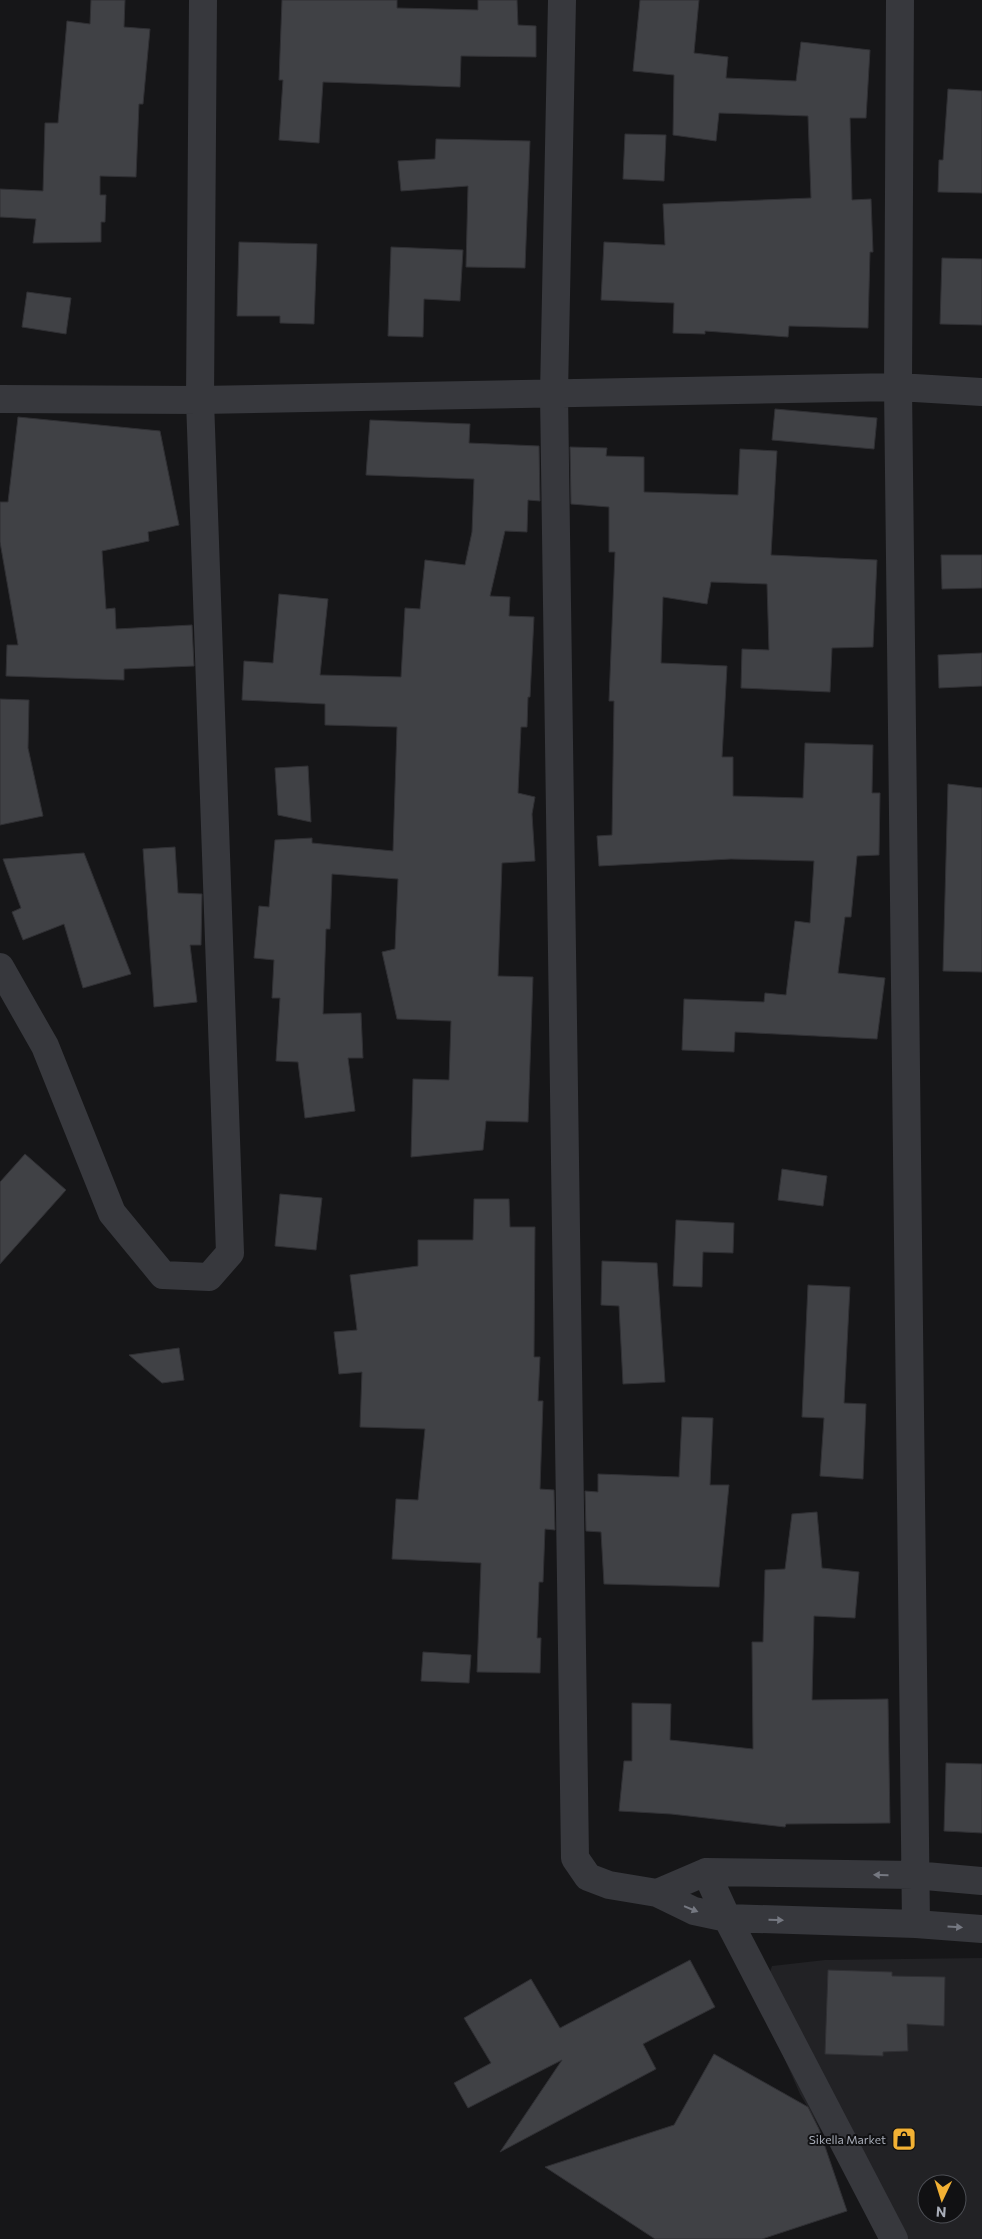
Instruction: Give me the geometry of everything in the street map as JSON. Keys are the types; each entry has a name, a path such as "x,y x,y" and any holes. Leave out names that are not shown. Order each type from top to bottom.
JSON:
{"street":[{"path":"0,967 45,1046 112,1213 163,1275 209,1277 230,1252 200,400 203,0"},
{"path":"562,0 554,394 575,1858 588,1877 608,1885 657,1893 694,1911 727,1918 916,1924 982,1929"},
{"path":"900,0 898,388 916,1924"},
{"path":"0,399 200,400 898,388 982,392"},
{"path":"657,1893 706,1872 914,1875 982,1881"},
{"path":"706,1872 727,1918 894,2239"}],"shaded area":[{"name":"Sikella Market","path":"982,1958 982,2239 885,2239 800,2094 760,2003 772,1966 825,1960"}],"building":[{"path":"91,0 125,0 124,27 150,29 143,104 139,104 136,177 100,176 100,195 106,195 105,222 101,222 101,242 33,243 36,219 0,217 0,189 43,191 45,123 58,123 67,21 90,24"},
{"path":"282,0 397,0 397,8 478,10 478,0 517,0 518,25 536,26 536,57 461,56 460,87 323,82 319,143 279,140 283,80 279,80"},
{"path":"640,0 699,0 694,53 728,57 726,78 796,81 801,42 870,50 866,118 850,118 852,200 871,199 873,252 870,252 868,328 789,326 788,337 705,331 705,334 673,333 674,303 601,300 604,242 665,245 663,204 811,198 808,116 719,113 716,141 673,135 674,75 633,71"},
{"path":"948,89 982,91 982,193 938,192 939,160 943,160"},
{"path":"625,134 666,135 664,181 623,179"},
{"path":"436,139 530,141 525,268 466,267 468,186 401,191 398,161 435,159"},
{"path":"239,242 317,244 314,324 280,323 280,316 237,316"},
{"path":"391,247 463,250 460,301 424,299 423,337 388,336"},
{"path":"942,258 982,259 982,325 940,324"},
{"path":"27,292 71,298 66,334 22,327"},
{"path":"775,409 877,418 874,449 772,440"},
{"path":"18,417 160,431 179,525 148,532 149,541 102,551 106,609 115,608 116,629 192,625 194,666 124,669 124,680 6,676 7,645 18,645 0,542 0,502 8,502"},
{"path":"370,420 470,424 469,443 539,446 540,501 528,500 527,532 505,531 490,596 510,597 509,616 534,617 530,697 528,697 527,727 521,727 518,793 535,797 532,814 535,861 502,863 498,976 533,977 528,1122 486,1121 483,1150 411,1157 413,1079 449,1080 451,1021 397,1019 382,952 395,949 398,879 332,874 330,929 326,929 323,1014 361,1013 363,1058 348,1058 355,1111 305,1118 298,1062 276,1061 280,998 272,998 274,960 254,958 259,906 269,907 275,840 312,838 312,843 393,851 397,727 325,725 325,704 242,700 244,661 273,663 279,594 328,599 320,675 401,677 405,608 420,609 425,560 465,565 472,532 474,479 366,475"},
{"path":"570,447 607,448 606,456 644,457 644,492 738,495 740,449 777,451 771,555 877,560 873,647 832,648 830,692 741,688 742,649 769,650 767,584 711,582 707,604 663,597 661,663 727,666 722,757 733,757 733,796 803,798 805,743 873,745 872,793 880,793 879,855 857,856 851,917 845,917 838,973 885,978 877,1039 735,1032 734,1052 682,1050 684,999 764,1002 765,993 786,995 795,921 810,923 814,861 731,859 599,866 597,836 612,835 614,701 609,701 615,552 609,552 609,507 571,504"},
{"path":"941,555 982,555 982,588 942,589"},
{"path":"982,653 982,686 939,688 938,655"},
{"path":"0,699 29,700 28,748 43,816 0,825"},
{"path":"308,766 311,822 278,815 275,768"},
{"path":"948,784 982,788 982,972 943,971"},
{"path":"175,847 178,893 202,894 201,945 190,945 197,1002 154,1007 143,849"},
{"path":"84,853 131,974 83,988 64,924 23,940 12,912 21,908 3,859"},
{"path":"25,1154 66,1190 0,1264 0,1182"},
{"path":"782,1169 827,1176 823,1206 778,1200"},
{"path":"280,1194 322,1198 316,1250 275,1246"},
{"path":"474,1199 509,1199 510,1227 535,1227 534,1357 540,1357 538,1401 543,1401 540,1489 554,1490 555,1530 545,1529 543,1582 539,1582 537,1638 541,1638 540,1673 477,1672 481,1563 392,1559 396,1499 418,1500 425,1429 360,1427 362,1372 339,1374 334,1332 357,1330 350,1275 418,1266 418,1240 473,1240"},
{"path":"676,1220 734,1223 733,1253 703,1252 702,1287 673,1286"},
{"path":"602,1261 657,1263 665,1382 623,1384 619,1306 601,1305"},
{"path":"808,1285 850,1287 844,1403 866,1404 863,1479 820,1476 824,1418 802,1417"},
{"path":"179,1348 184,1380 162,1383 129,1355"},
{"path":"682,1417 713,1418 710,1485 729,1485 719,1587 604,1584 601,1532 586,1531 585,1491 598,1492 598,1474 679,1477"},
{"path":"817,1512 822,1568 859,1572 855,1618 814,1616 812,1700 888,1699 890,1823 786,1824 785,1827 671,1814 619,1811 624,1761 632,1761 632,1703 671,1704 670,1740 753,1749 752,1642 763,1642 765,1570 785,1569 792,1514"},
{"path":"423,1652 471,1655 469,1683 421,1681"},
{"path":"946,1763 982,1764 982,1833 944,1831"},
{"path":"690,1960 715,2007 643,2044 656,2069 500,2152 562,2060 468,2108 454,2083 491,2063 464,2018 531,1979 560,2028"},
{"path":"828,1970 892,1972 892,1976 945,1977 944,2026 907,2024 908,2051 883,2052 883,2056 825,2054"},
{"path":"714,2054 808,2107 819,2129 847,2211 762,2239 655,2239 545,2167 674,2125"}],"place":[{"name":"Sikella Market","path":"904,2139"}]}
